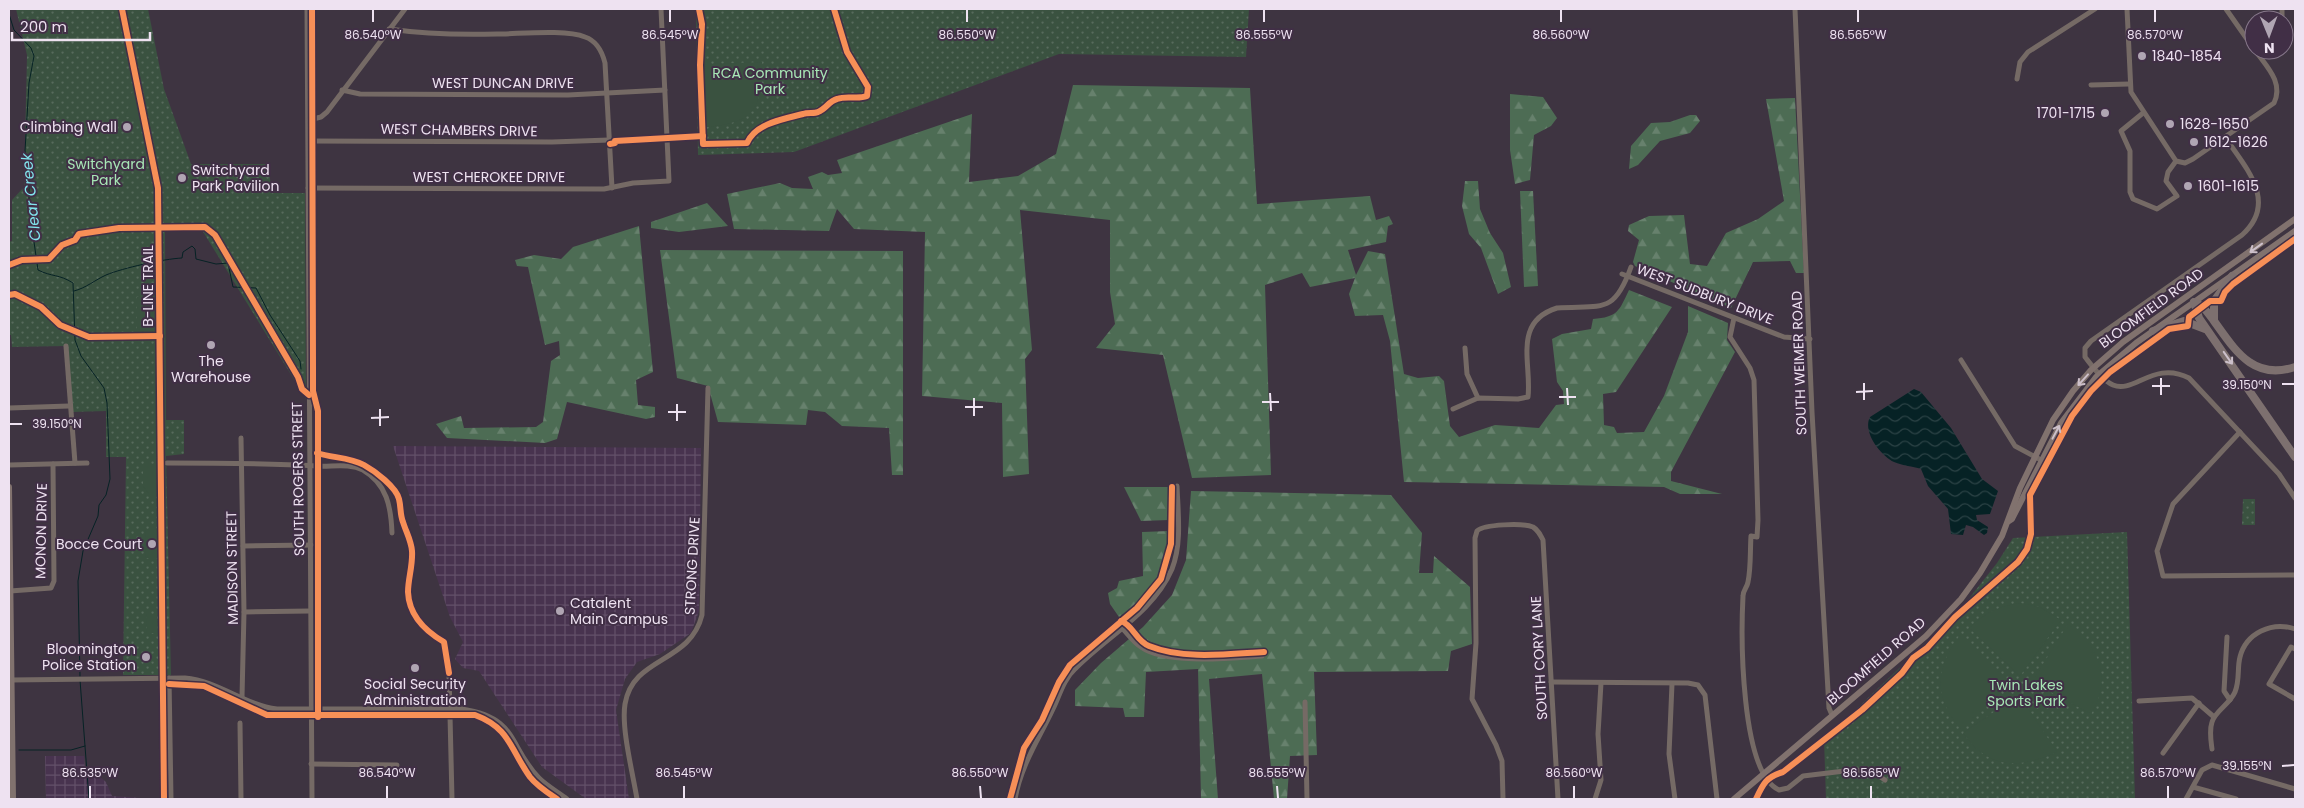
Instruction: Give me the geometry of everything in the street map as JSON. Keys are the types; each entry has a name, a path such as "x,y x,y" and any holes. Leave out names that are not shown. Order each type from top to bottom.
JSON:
{"highway":[{"path":"2214,322 2214,302 2232,276"},
{"path":"2194,302 2202,306 2236,352 2249,362 2266,369 2285,370 2295,368"},
{"path":"2194,302 2199,318 2295,457"},
{"path":"2153,331 2184,321 2194,323 2209,331"}],"main road":[{"name":"BLOOMFIELD ROAD","path":"2009,521 2013,504 2034,456 2063,404 2124,342 2295,219"},
{"name":"BLOOMFIELD ROAD","path":"1734,799 1926,636 1951,610 1980,573 2009,521 2012,519 2066,415 2096,371 2295,231"},
{"path":"2189,295 2194,302"},
{"path":"9,487 13,799"}],"street":[{"name":"SOUTH ROGERS STREET","path":"307,9 312,799"},
{"path":"309,120 324,115 404,9"},
{"path":"661,9 664,90"},
{"name":"SOUTH WEIMER ROAD","path":"1795,9 1823,619 1829,708 1832,715"},
{"path":"2017,79 2020,62 2028,52 2096,9"},
{"path":"2127,9 2129,84 2132,97 2176,161"},
{"path":"2226,9 2244,35"},
{"path":"389,29 494,34 554,33 584,36 596,44 603,53 605,63 612,188"},
{"path":"2176,161 2188,162 2270,108 2276,98 2278,87 2276,80 2261,60"},
{"path":"2091,85 2129,84"},
{"name":"WEST DUNCAN DRIVE","path":"342,90 360,94 559,95 664,90"},
{"name":"WEST CHEROKEE DRIVE","path":"308,188 612,188 634,183 669,181 664,90"},
{"path":"2143,113 2121,131 2130,151 2130,192 2133,200 2157,209 2177,196 2166,180 2168,172 2176,161"},
{"path":"2225,137 2248,172 2259,195 2258,211 2252,224 2242,234 2088,344 2085,357 2110,384 2122,387 2156,373 2170,372 2184,375 2194,382 2283,479 2295,498"},
{"name":"WEST CHAMBERS DRIVE","path":"309,141 536,142 609,140"},
{"path":"1454,409 1478,398 1518,399 1528,397 1530,386 1526,348 1537,319 1549,310 1557,308 1610,303 1620,294 1631,267"},
{"name":"WEST SUDBURY DRIVE","path":"1622,274 1784,337 1810,339"},
{"path":"1734,318 1730,337 1750,368 1754,380 1758,520 1757,537 1751,536 1748,585 1743,593 1741,651 1751,741 1764,772 1773,786 1781,790 1788,788 1803,776 1853,770 1873,772 1885,780"},
{"path":"66,346 69,406 76,463"},
{"path":"1465,348 1467,374 1478,398"},
{"path":"1962,360 2015,446 2042,460"},
{"name":"STRONG DRIVE","path":"637,799 624,716 627,696 636,677 687,644 697,630 702,615 708,388"},
{"path":"9,408 69,406"},
{"path":"2240,432 2173,504 2157,551 2162,576 2295,575"},
{"name":"MADISON STREET","path":"241,438 244,612 242,697"},
{"path":"9,465 87,463"},
{"path":"167,463 350,466 362,470 376,481 385,492 391,507 392,533"},
{"name":"MONON DRIVE","path":"10,591 44,590 50,588 54,581 53,464"},
{"path":"1015,799 1023,768 1063,684 1074,670 1146,608 1163,588 1173,567 1177,547 1177,486"},
{"name":"SOUTH CORY LANE","path":"1504,799 1502,761 1496,745 1472,699 1476,643 1475,538 1477,531 1486,526 1526,526 1537,530 1543,543 1558,799"},
{"path":"243,546 311,545"},
{"path":"244,612 310,612"},
{"path":"2212,749 2211,726 2214,717 2230,700 2237,686 2240,657 2251,638 2263,630 2274,626 2295,629"},
{"path":"1122,628 1140,647 1157,654 1207,659 1262,656"},
{"path":"2227,637 2224,693 2230,700"},
{"path":"2295,649 2291,647 2270,684 2295,699"},
{"path":"449,673 452,799"},
{"path":"169,678 171,799"},
{"path":"10,680 169,678 201,680 264,707 477,711 500,724 513,738 540,778 567,799"},
{"path":"1551,682 1691,683 1700,686 1705,695 1717,799"},
{"path":"1595,799 1601,780 1598,734 1601,683"},
{"path":"1672,684 1669,754 1672,788 1675,799"},
{"path":"2139,701 2189,698 2199,703 2214,717"},
{"path":"1305,702 1307,799"},
{"path":"2162,753 2199,703"},
{"path":"240,723 241,799"},
{"path":"311,764 397,765"},
{"path":"2186,799 2202,770 2212,765 2295,789"},
{"path":"2193,787 2236,799"}],"shaded area":[{"path":"393,446 701,448 699,611 691,633 660,654 637,662 625,679 616,710 629,799 586,799 542,767 479,671 463,668 455,659 463,642 450,617"},
{"path":"45,756 84,756 85,772 99,776 106,782 112,796 155,799 46,799"}],"green space":[{"name":"Switchyard Park","path":"16,9 148,9 164,89 191,164 269,164 271,193 305,193 306,399 202,230 165,230 166,420 184,420 184,454 166,456 171,675 123,675 126,457 106,457 106,411 72,412 66,346 12,347 11,335 9,335 9,242 12,241 12,200 24,187 27,55"},
{"name":"RCA Community Park","path":"696,9 1249,9 1246,57 1059,54 794,152 698,155"},
{"path":"762,62 760,91 757,102 752,110 745,117 735,122 706,127 705,67 711,64"},
{"path":"135,79 145,122 125,116 130,104"},
{"path":"1073,85 1250,88 1257,204 1370,196 1376,220 1389,216 1393,224 1388,226 1386,242 1348,250 1356,275 1368,251 1385,254 1404,374 1418,378 1439,376 1444,381 1450,426 1459,437 1495,425 1539,428 1556,405 1564,404 1563,391 1557,382 1552,339 1562,334 1591,329 1593,319 1608,317 1617,312 1629,290 1672,307 1616,392 1603,394 1604,425 1614,427 1617,433 1644,432 1664,396 1688,332 1688,306 1728,323 1727,340 1735,352 1671,472 1671,481 1722,494 1680,494 1664,487 1404,482 1390,341 1383,315 1355,316 1349,294 1355,278 1310,287 1302,273 1265,285 1271,475 1192,478 1163,355 1096,348 1115,324 1110,292 1110,220 1020,210 1032,350 1025,359 1029,474 1003,477 1002,403 922,396 925,232 854,229 837,209 829,231 734,229 727,194 780,183 792,188 813,189 808,177 822,172 828,175 842,173 837,160 972,114 969,182 1018,176 1056,154"},
{"path":"1510,94 1543,97 1557,118 1551,126 1534,135 1530,180 1515,184 1510,150"},
{"path":"1795,98 1804,273 1796,273 1790,261 1753,262 1731,308 1635,266 1633,262 1639,240 1628,231 1629,225 1649,216 1684,215 1690,264 1707,266 1726,233 1758,219 1784,201 1766,99"},
{"path":"1690,115 1696,115 1700,121 1690,133 1660,141 1638,165 1629,169 1631,146 1651,123 1670,122"},
{"path":"1465,181 1478,181 1480,209 1490,233 1503,253 1511,287 1498,294 1481,248 1469,234 1462,206"},
{"path":"1520,191 1533,191 1538,286 1524,287"},
{"path":"707,203 728,226 679,232 651,228 651,222"},
{"path":"639,226 653,372 636,380 638,405 655,407 655,417 646,419 567,402 557,439 545,443 447,438 436,424 461,416 464,428 536,427 543,422 551,361 560,355 559,341 545,345 528,267 517,266 515,260 534,255 561,259 573,247"},
{"path":"660,250 903,251 903,475 892,475 889,428 842,426 825,412 808,410 806,425 718,422 708,386 677,378"},
{"path":"156,294 157,335 137,335 137,297"},
{"path":"143,464 158,464 158,494 149,494 143,486"},
{"path":"1124,487 1170,487 1169,520 1141,521"},
{"path":"1191,491 1391,495 1422,533 1419,573 1433,573 1434,556 1470,587 1472,644 1451,651 1448,671 1314,672 1317,755 1290,756 1287,799 1274,799 1262,674 1209,679 1218,799 1201,799 1198,669 1146,672 1144,717 1125,717 1123,708 1075,706 1075,690 1101,663 1143,627 1172,595 1186,560"},
{"path":"2243,499 2255,499 2255,525 2242,525"},
{"name":"Bocce Court","path":"145,530 159,530 159,558 146,558"},
{"path":"1169,531 1166,558 1156,581 1141,600 1119,617 1110,604 1108,593 1117,588 1119,581 1143,576 1142,532"},
{"name":"Twin Lakes Sports Park","path":"2127,532 2135,799 1826,799 1824,740 1960,610 1997,563 2013,538"},
{"path":"2020,603 2040,607 2061,620 2020,676 1969,628 1993,611"},
{"path":"146,614 157,614 158,633 147,633"},
{"path":"2068,624 2088,643 2095,653 2099,665 2101,689 2091,714 2032,682"},
{"path":"1960,635 2010,683 1961,729 1946,706 1941,683 1942,671 1946,660"},
{"path":"2019,695 2057,752 2043,758 2018,763 1994,760 1983,754 1963,733"}],"water":[{"path":"1914,389 1921,392 1951,428 1982,479 1998,491 1990,514 1976,515 1977,520 1988,527 1987,533 1984,535 1973,527 1966,525 1963,535 1951,534 1948,509 1928,486 1921,469 1889,459 1874,443 1869,430 1868,423 1870,417"}],"waterway":[{"name":"Clear Creek","path":"9,14 14,30 31,48 34,56 29,83 25,151 29,172 29,207 38,270 64,278 73,283 75,340 81,356 104,388 107,403 110,479 106,495 99,505 98,516 83,551 78,581 80,676"},
{"path":"74,291 106,275 122,270 154,262 182,258 183,252 192,246 195,249 196,259 216,264 228,263 233,287 256,288 270,315 300,361 301,369"},
{"name":"Clear Creek","path":"80,680 89,799"},
{"path":"19,750 71,750 85,746"}],"cycle path":[{"name":"B-LINE TRAIL","path":"122,9 158,188 164,799"},
{"path":"312,9 313,391 318,411 318,717"},
{"path":"699,9 702,24 700,65 703,144 747,143 751,136 771,123 805,113 816,113 837,99 867,96 868,87 847,52 834,9"},
{"path":"610,144 615,143 615,141 703,136"},
{"path":"9,265 22,260 49,259 62,245 75,240 79,234 119,228 205,227 215,235 298,377 302,389 309,395"},
{"path":"1756,799 1763,785 1769,779 1783,772 1862,710 1902,673 1913,658 1927,648 1955,617 2018,562 2027,549 2031,534 2030,495 2072,416 2091,391 2110,372 2169,329 2188,326 2189,317 2210,301 2221,301 2225,292 2233,284 2295,239"},
{"name":"B-LINE TRAIL","path":"9,295 15,294 41,307 60,325 89,337 160,336"},
{"path":"317,453 353,460 364,465 374,471 394,489 400,502 402,519 412,551 408,587 411,608 419,622 430,633 444,642 449,673"},
{"path":"1010,799 1024,748 1042,720 1059,682 1070,665 1137,608 1161,579 1171,544 1172,487"},
{"path":"1121,621 1129,626 1145,644 1163,650 1191,655 1264,652"},
{"path":"169,684 204,686 267,715 475,715 487,720 503,733 530,777 557,799"}],"place":[{"name":"1840-1854","path":"2142,56"},
{"name":"1701-1715","path":"2105,113"},
{"name":"1628-1650","path":"2170,124"},
{"name":"Climbing Wall","path":"127,127"},
{"name":"1612-1626","path":"2194,142"},
{"name":"Switchyard Park Pavilion","path":"182,178"},
{"name":"1601-1615","path":"2188,186"},
{"name":"The Warehouse","path":"211,345"},
{"name":"Bocce Court","path":"152,544"},
{"name":"Catalent Main Campus","path":"560,611"},
{"name":"Bloomington Police Station","path":"146,657"},
{"name":"Social Security Administration","path":"415,668"}]}
